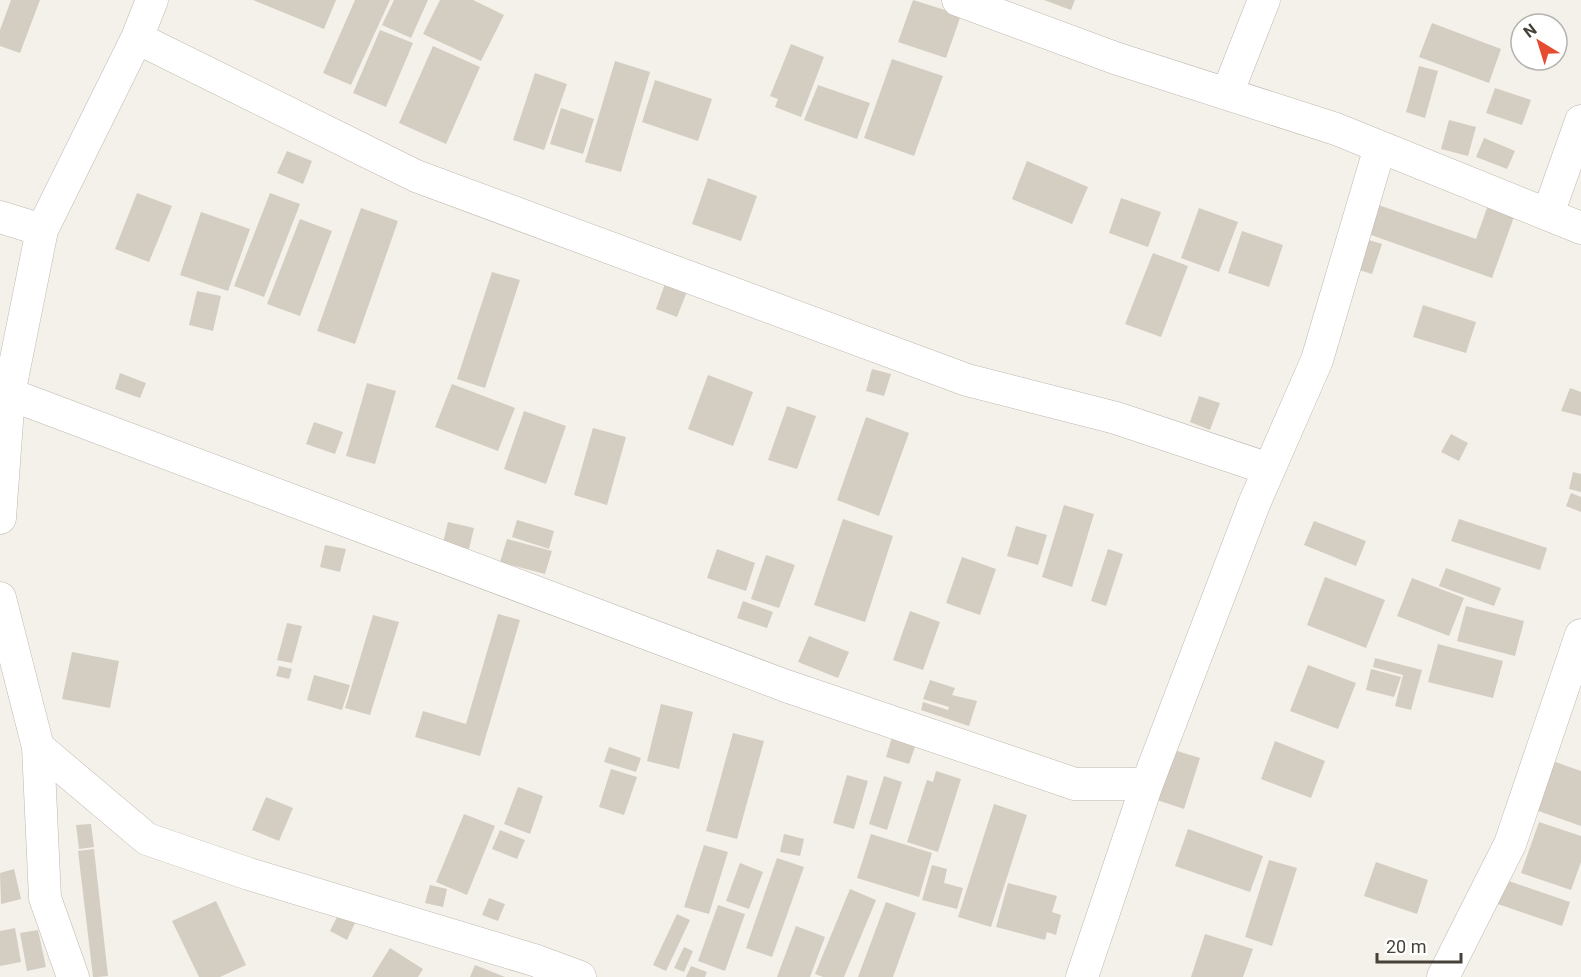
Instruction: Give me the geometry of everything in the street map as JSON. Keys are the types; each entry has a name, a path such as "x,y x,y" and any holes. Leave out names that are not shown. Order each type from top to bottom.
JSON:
{"street":[{"path":"0,518 9,394 42,230 137,38 152,0"},
{"path":"958,0 1115,58 1380,147 1581,228"},
{"path":"1227,94 1264,0"},
{"path":"137,38 416,176 968,380 1116,418 1269,469"},
{"path":"1548,214 1581,121"},
{"path":"1082,977 1147,784 1269,469 1317,360 1380,147"},
{"path":"0,217 42,230"},
{"path":"9,394 786,686 1075,784 1147,784"},
{"path":"0,598 38,747 45,898 73,977"},
{"path":"1443,977 1510,844 1581,635"},
{"path":"38,747 147,839 533,968 580,977"}],"building":[{"path":"11,0 40,0 20,53 0,46 0,30"},
{"path":"253,0 336,0 324,29"},
{"path":"355,0 390,0 351,85 323,73"},
{"path":"394,0 428,0 411,38 382,25"},
{"path":"440,0 473,0 504,15 481,61 423,34"},
{"path":"913,0 961,15 946,58 898,42"},
{"path":"1044,0 1075,0 1071,10"},
{"path":"1432,23 1501,49 1489,83 1419,57"},
{"path":"380,30 413,43 386,107 353,93"},
{"path":"791,44 824,57 801,117 775,107 778,99 770,96"},
{"path":"433,46 480,67 446,144 399,123"},
{"path":"892,59 943,76 914,156 864,138"},
{"path":"615,61 650,72 621,172 585,162"},
{"path":"1419,66 1438,71 1425,118 1406,112"},
{"path":"535,73 567,84 544,150 513,140"},
{"path":"655,80 712,99 698,141 642,122"},
{"path":"818,85 870,103 857,139 804,120"},
{"path":"1495,88 1531,100 1522,125 1486,113"},
{"path":"561,108 594,119 583,154 550,144"},
{"path":"1449,120 1476,127 1468,156 1441,149"},
{"path":"1484,138 1515,151 1507,169 1476,157"},
{"path":"287,151 312,161 303,184 277,173"},
{"path":"1027,161 1088,187 1072,224 1012,199"},
{"path":"708,178 757,196 741,241 692,224"},
{"path":"137,193 172,206 149,262 115,249"},
{"path":"270,193 300,204 264,297 234,286"},
{"path":"1121,198 1161,212 1148,247 1109,233"},
{"path":"1370,202 1476,239 1488,205 1515,214 1492,278 1360,231"},
{"path":"361,208 398,221 355,344 317,331"},
{"path":"1199,208 1238,222 1219,272 1181,258"},
{"path":"201,212 250,229 228,291 180,275"},
{"path":"300,219 332,231 300,316 267,304"},
{"path":"1242,231 1283,245 1269,287 1228,273"},
{"path":"1359,237 1382,244 1372,274 1350,267"},
{"path":"1153,253 1188,266 1161,337 1125,324"},
{"path":"492,272 520,280 485,388 457,379"},
{"path":"666,281 688,289 677,317 656,309"},
{"path":"197,291 221,296 213,331 189,325"},
{"path":"1423,305 1476,322 1466,353 1413,337"},
{"path":"872,369 891,374 884,396 866,391"},
{"path":"120,373 146,383 140,398 115,389"},
{"path":"708,375 753,392 733,446 688,429"},
{"path":"367,383 396,391 375,464 346,456"},
{"path":"452,384 515,408 498,451 435,427"},
{"path":"1570,388 1581,392 1581,416 1561,411"},
{"path":"1199,396 1220,403 1210,430 1190,422"},
{"path":"787,406 816,416 797,469 768,460"},
{"path":"524,411 566,426 546,484 504,469"},
{"path":"866,417 909,433 879,516 837,500"},
{"path":"314,422 343,432 335,454 306,444"},
{"path":"593,428 626,437 607,505 574,495"},
{"path":"1451,434 1468,443 1459,461 1441,452"},
{"path":"1573,472 1581,474 1581,492 1569,489"},
{"path":"1571,493 1581,497 1581,512 1566,506"},
{"path":"1064,505 1094,514 1072,587 1042,577"},
{"path":"843,519 893,536 865,622 814,605"},
{"path":"1459,519 1547,548 1540,570 1451,541"},
{"path":"517,520 554,531 549,549 512,537"},
{"path":"1314,521 1366,541 1356,566 1304,545"},
{"path":"448,522 474,528 469,549 443,543"},
{"path":"1016,526 1047,535 1038,565 1007,556"},
{"path":"507,539 552,551 545,574 500,562"},
{"path":"325,545 346,549 340,572 320,567"},
{"path":"717,549 755,563 746,591 707,578"},
{"path":"1108,549 1123,554 1106,606 1091,601"},
{"path":"766,555 795,565 779,608 751,599"},
{"path":"962,557 996,569 980,615 946,603"},
{"path":"1446,568 1501,588 1494,606 1439,586"},
{"path":"1325,577 1385,600 1366,648 1307,625"},
{"path":"1412,578 1464,598 1449,636 1397,616"},
{"path":"743,601 773,612 767,628 737,618"},
{"path":"1466,606 1524,621 1515,656 1457,641"},
{"path":"910,611 940,622 923,670 893,660"},
{"path":"498,614 520,620 480,756 415,737 423,711 466,724"},
{"path":"373,615 399,622 370,715 345,708"},
{"path":"287,623 302,626 292,663 277,660"},
{"path":"809,636 849,652 838,678 798,662"},
{"path":"1438,644 1503,661 1493,698 1428,682"},
{"path":"72,652 119,661 110,708 62,699"},
{"path":"1375,658 1422,670 1411,710 1395,706 1403,675 1373,667"},
{"path":"1308,665 1356,683 1338,729 1290,711"},
{"path":"279,666 292,669 289,679 276,676"},
{"path":"1371,669 1401,677 1394,697 1366,690"},
{"path":"314,675 350,685 342,710 307,700"},
{"path":"930,680 955,688 952,695 977,701 969,726 921,710 923,702 948,710 949,707 923,699"},
{"path":"661,704 693,712 679,769 647,761"},
{"path":"733,733 764,741 737,839 706,831"},
{"path":"892,737 916,744 909,764 886,757"},
{"path":"1275,741 1325,761 1311,798 1261,779"},
{"path":"609,747 641,758 636,772 604,762"},
{"path":"1174,750 1200,758 1184,809 1157,800"},
{"path":"1544,758 1581,771 1581,826 1527,807"},
{"path":"611,769 637,777 624,815 599,807"},
{"path":"936,771 961,779 938,852 907,842 927,780 933,782"},
{"path":"847,775 868,781 854,829 833,823"},
{"path":"884,776 902,782 887,830 869,824"},
{"path":"518,787 543,796 530,834 504,824"},
{"path":"266,797 293,808 279,841 252,830"},
{"path":"994,804 1027,815 991,927 958,917"},
{"path":"464,814 495,826 467,895 436,882"},
{"path":"1539,822 1581,836 1581,862 1571,890 1521,873"},
{"path":"91,824 94,847 79,849 76,825"},
{"path":"1188,829 1263,856 1250,892 1175,866"},
{"path":"500,830 525,840 517,859 492,849"},
{"path":"784,834 804,839 800,856 780,852"},
{"path":"871,834 932,853 919,897 857,878"},
{"path":"704,845 728,852 709,914 684,907"},
{"path":"94,849 108,976 97,977 93,977 78,851"},
{"path":"777,858 804,867 772,957 746,948"},
{"path":"1269,860 1297,868 1272,946 1245,937"},
{"path":"1376,862 1428,880 1417,914 1364,896"},
{"path":"740,863 763,872 749,909 726,901"},
{"path":"932,865 947,869 944,883 963,888 957,909 922,900"},
{"path":"14,869 21,899 1,904 0,873"},
{"path":"1503,879 1570,902 1562,926 1495,903"},
{"path":"1008,883 1057,896 1052,912 1061,915 1056,935 1047,932 1045,940 996,927"},
{"path":"430,885 447,889 443,907 425,903"},
{"path":"850,889 876,900 844,977 823,977 815,974"},
{"path":"489,898 505,904 498,921 482,915"},
{"path":"216,901 246,965 220,977 199,977 172,921"},
{"path":"886,902 916,913 893,977 858,977"},
{"path":"718,905 745,914 725,971 698,961"},
{"path":"677,914 690,920 666,971 653,965"},
{"path":"338,915 355,923 347,940 330,931"},
{"path":"796,926 825,937 810,977 777,977"},
{"path":"15,928 21,962 0,966 0,931"},
{"path":"38,930 46,967 27,971 20,933"},
{"path":"1205,934 1253,949 1243,977 1191,977"},
{"path":"684,947 693,951 684,972 674,968"},
{"path":"390,948 423,969 418,977 372,977"},
{"path":"475,965 505,977 470,977"},
{"path":"691,966 707,972 705,977 686,977"}]}
